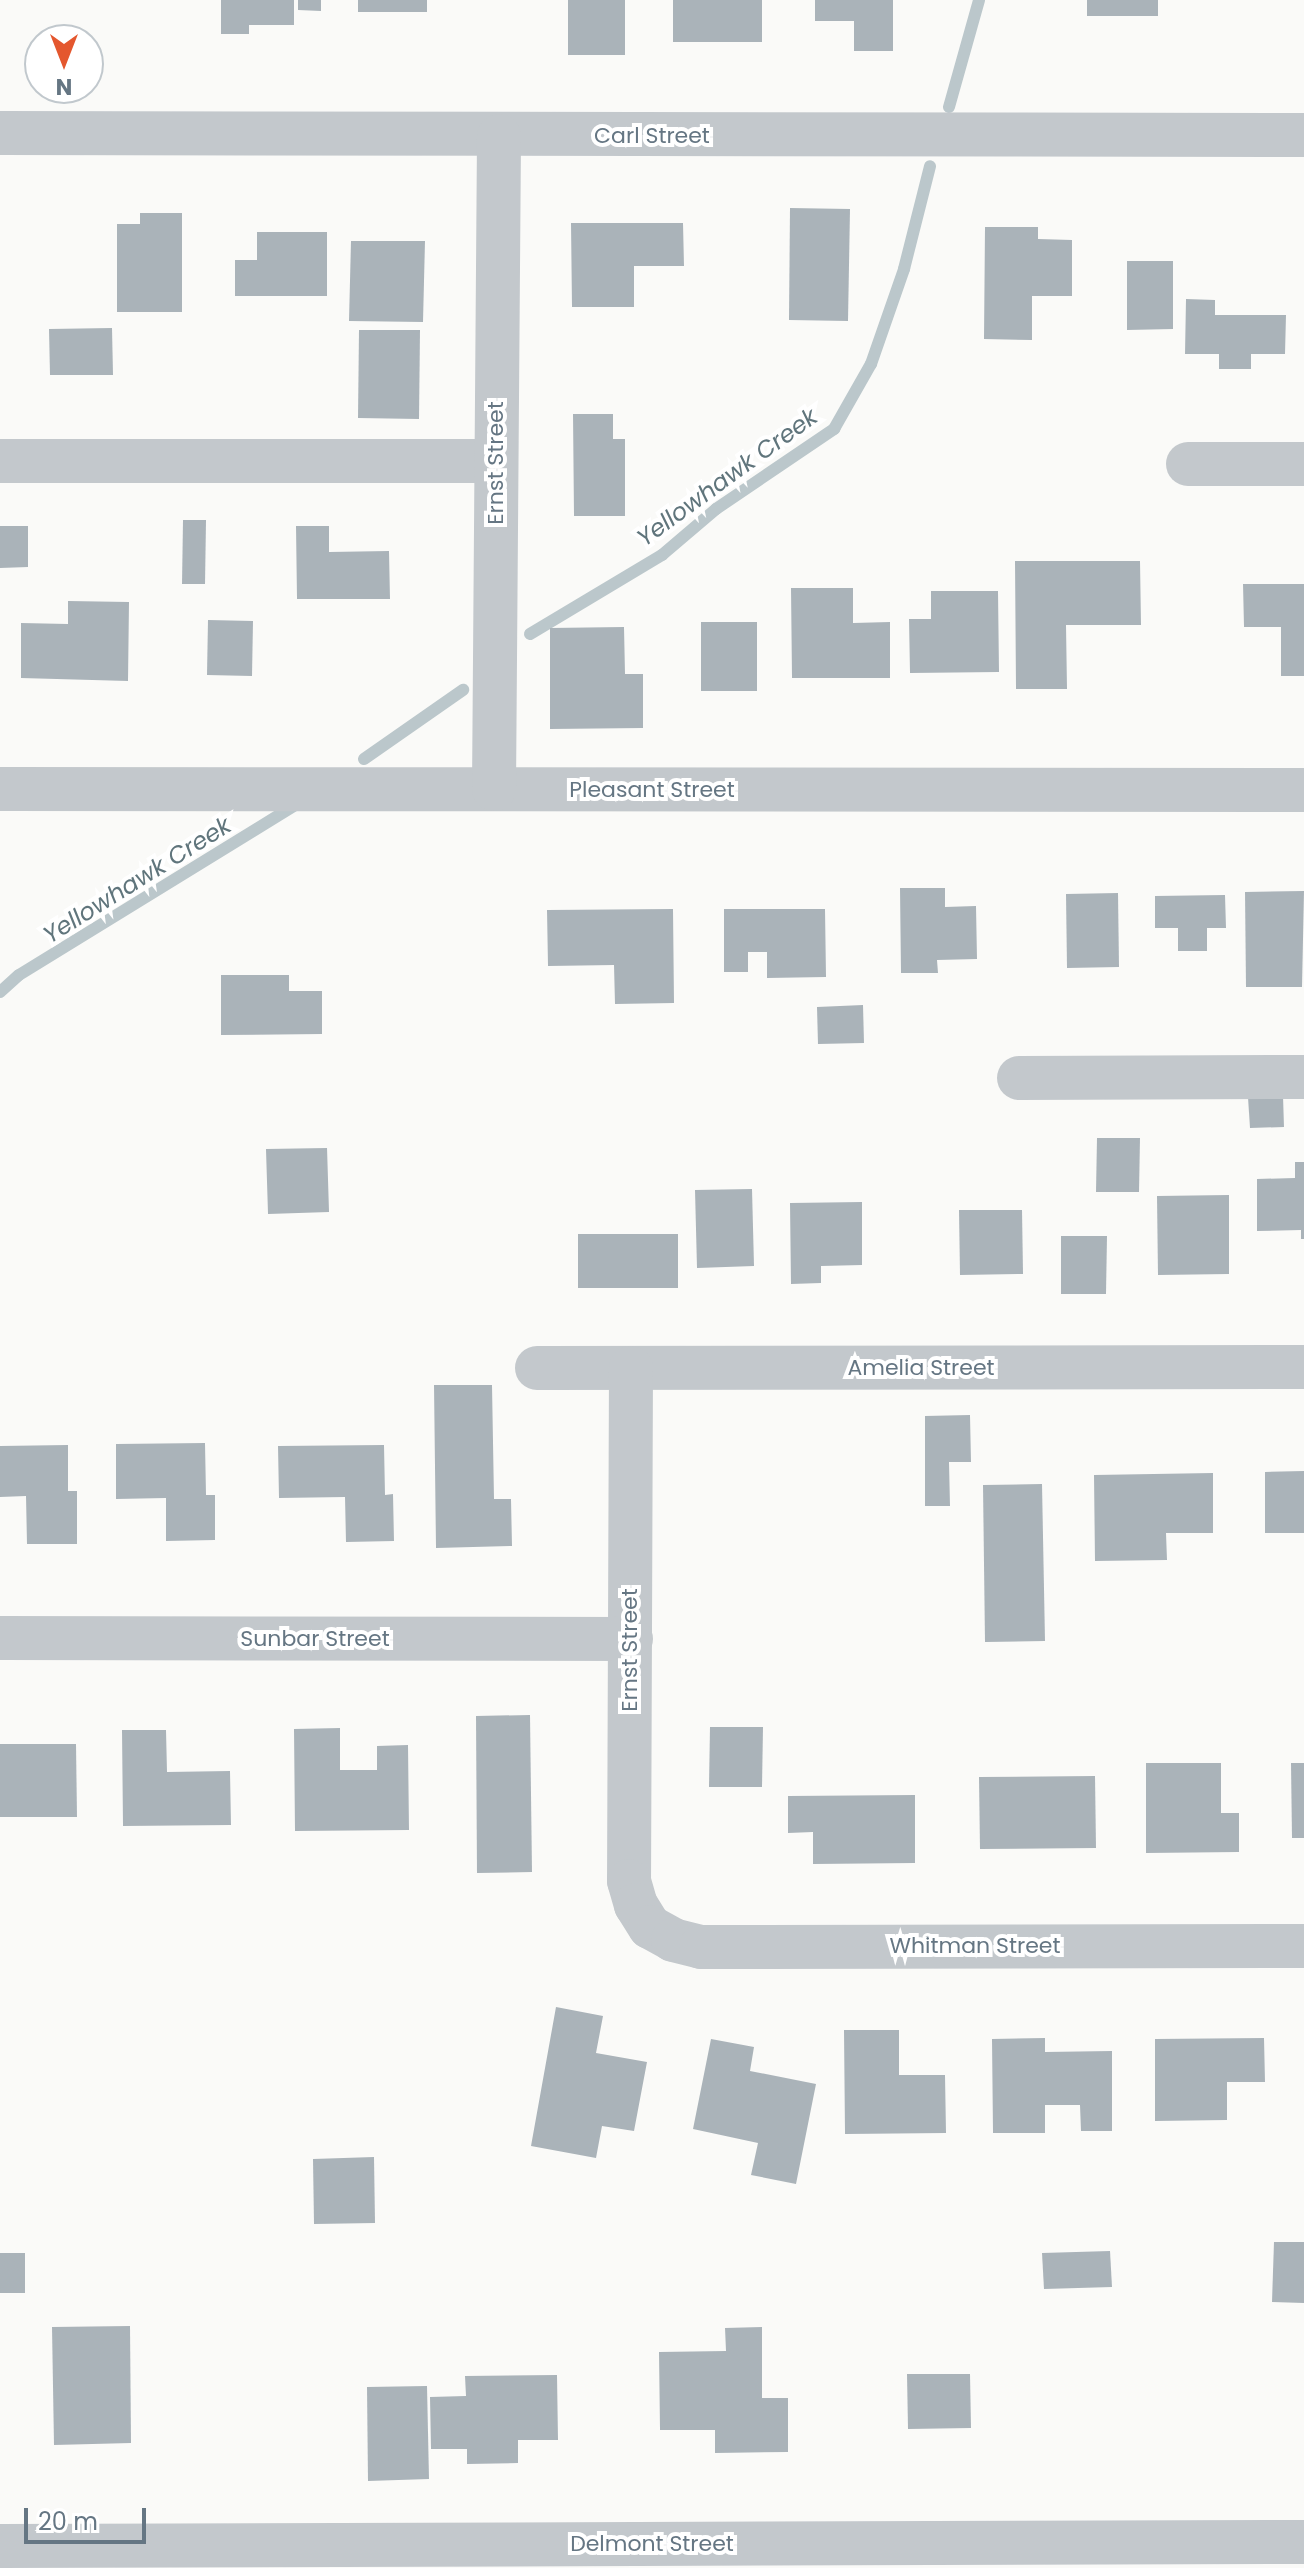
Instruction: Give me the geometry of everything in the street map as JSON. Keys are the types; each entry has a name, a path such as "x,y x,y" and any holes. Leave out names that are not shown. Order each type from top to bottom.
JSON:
{"street":[{"name":"Carl Street","path":"0,133 1304,135"},
{"name":"Ernst Street","path":"494,789 499,136"},
{"path":"0,461 496,461"},
{"path":"1188,464 1304,464"},
{"name":"Pleasant Street","path":"0,789 1304,790"},
{"path":"1019,1078 1304,1077"},
{"name":"Amelia Street","path":"537,1368 1304,1367"},
{"name":"Ernst Street","path":"631,1368 629,1881 636,1905 650,1927"},
{"name":"Sunbar Street","path":"0,1638 631,1639"},
{"name":"Whitman Street","path":"650,1927 673,1940 701,1947 1304,1946"},
{"name":"Delmont Street","path":"0,2546 1304,2542"}],"building":[{"path":"221,0 294,0 294,25 249,25 249,34 221,34"},
{"path":"298,0 321,0 321,11 298,10"},
{"path":"358,0 427,0 427,12 358,12"},
{"path":"568,0 625,0 625,55 568,55"},
{"path":"673,0 762,0 762,42 673,42"},
{"path":"815,0 893,0 893,51 854,51 854,21 815,21"},
{"path":"1087,0 1158,0 1158,16 1087,16"},
{"path":"790,208 850,209 848,321 789,320"},
{"path":"140,213 182,213 182,312 117,312 117,224 140,224"},
{"path":"571,223 683,223 684,266 634,266 634,307 572,307"},
{"path":"985,227 1038,227 1038,239 1072,240 1072,296 1032,296 1032,340 984,339"},
{"path":"257,232 327,232 327,296 235,296 235,260 257,260"},
{"path":"351,241 425,241 423,322 349,321"},
{"path":"1127,261 1173,261 1173,329 1127,330"},
{"path":"1186,299 1215,300 1215,315 1286,315 1285,354 1251,354 1251,369 1219,369 1219,354 1185,354"},
{"path":"112,328 113,375 50,375 49,329"},
{"path":"359,330 420,330 419,419 358,418"},
{"path":"573,414 613,414 613,439 625,439 625,516 574,516"},
{"path":"183,520 206,520 205,584 182,584"},
{"path":"0,526 28,526 28,567 0,568"},
{"path":"296,526 329,526 329,552 389,551 390,599 297,599"},
{"path":"1015,561 1140,561 1141,625 1066,625 1067,689 1016,689"},
{"path":"1243,584 1304,584 1304,676 1281,676 1281,627 1244,627"},
{"path":"791,588 853,588 853,623 890,622 890,678 792,678"},
{"path":"931,591 998,591 999,672 910,673 909,619 931,619"},
{"path":"68,601 129,602 128,681 21,678 21,623 68,624"},
{"path":"208,620 253,621 252,676 207,675"},
{"path":"701,622 757,622 757,691 701,691"},
{"path":"624,627 625,674 643,674 643,728 550,729 550,628"},
{"path":"900,888 945,888 945,907 976,906 977,959 937,960 938,973 901,973"},
{"path":"1304,891 1302,987 1246,987 1245,892"},
{"path":"1118,893 1119,967 1067,968 1066,894"},
{"path":"1225,895 1226,928 1207,928 1207,951 1178,951 1178,928 1155,928 1155,896"},
{"path":"673,909 674,1003 615,1004 614,965 548,966 547,910"},
{"path":"724,909 825,909 826,977 767,978 767,952 748,952 748,972 724,972"},
{"path":"221,975 289,975 289,991 322,991 322,1034 221,1035"},
{"path":"863,1005 864,1043 818,1044 817,1007"},
{"path":"1283,1096 1284,1127 1250,1128 1248,1097"},
{"path":"1097,1138 1140,1138 1139,1192 1096,1192"},
{"path":"327,1148 329,1212 268,1214 266,1149"},
{"path":"1295,1162 1304,1162 1304,1239 1301,1239 1301,1230 1257,1231 1257,1179 1295,1178"},
{"path":"752,1189 754,1266 697,1268 695,1190"},
{"path":"1229,1195 1229,1274 1158,1275 1157,1196"},
{"path":"862,1202 862,1265 821,1266 821,1283 791,1284 790,1203"},
{"path":"959,1210 1022,1210 1023,1274 960,1275"},
{"path":"578,1234 678,1234 678,1288 578,1288"},
{"path":"1061,1236 1107,1236 1106,1294 1061,1294"},
{"path":"434,1385 492,1385 494,1499 511,1499 512,1546 436,1548"},
{"path":"970,1415 971,1462 949,1462 950,1506 925,1506 925,1416"},
{"path":"205,1443 206,1495 215,1495 215,1540 166,1541 166,1498 116,1499 116,1444"},
{"path":"68,1445 68,1491 77,1491 77,1544 27,1544 26,1496 0,1497 0,1446"},
{"path":"384,1445 385,1495 393,1494 394,1541 346,1542 345,1497 279,1498 278,1446"},
{"path":"1304,1471 1304,1533 1265,1533 1265,1472"},
{"path":"1213,1473 1213,1533 1166,1533 1167,1560 1095,1561 1094,1475"},
{"path":"1042,1484 1045,1641 985,1642 983,1485"},
{"path":"530,1715 532,1872 477,1873 476,1716"},
{"path":"710,1727 763,1727 762,1787 709,1787"},
{"path":"340,1728 340,1770 377,1770 377,1746 408,1745 409,1830 295,1831 294,1729"},
{"path":"122,1730 166,1730 167,1772 230,1771 231,1825 123,1826"},
{"path":"0,1744 76,1744 77,1817 0,1817"},
{"path":"1146,1763 1221,1763 1221,1813 1239,1813 1239,1852 1146,1853"},
{"path":"1291,1763 1304,1763 1304,1838 1292,1838"},
{"path":"1095,1776 1096,1848 980,1849 979,1777"},
{"path":"915,1795 915,1863 813,1864 813,1832 788,1833 788,1796"},
{"path":"556,2007 603,2016 596,2053 647,2062 634,2131 602,2126 596,2158 531,2146"},
{"path":"844,2030 899,2030 899,2075 945,2075 946,2133 845,2134"},
{"path":"1045,2038 1045,2052 1112,2051 1112,2131 1081,2131 1080,2105 1045,2105 1045,2133 993,2133 992,2039"},
{"path":"1264,2038 1265,2082 1227,2082 1227,2120 1155,2121 1155,2039"},
{"path":"711,2039 754,2047 750,2071 816,2084 796,2184 751,2175 758,2143 693,2129"},
{"path":"374,2157 375,2223 314,2224 313,2159"},
{"path":"1274,2242 1304,2242 1304,2303 1272,2302"},
{"path":"1110,2251 1112,2287 1044,2289 1042,2253"},
{"path":"0,2253 25,2253 25,2293 0,2293"},
{"path":"130,2326 131,2443 54,2445 52,2327"},
{"path":"762,2327 762,2398 788,2398 788,2452 715,2453 715,2430 660,2430 659,2352 726,2351 725,2328"},
{"path":"907,2374 970,2374 971,2428 908,2429"},
{"path":"557,2375 558,2440 518,2440 518,2463 467,2464 467,2449 431,2449 430,2397 466,2396 465,2376"},
{"path":"427,2386 429,2479 368,2481 367,2387"}],"waterway":[{"name":"Yellowhawk Creek","path":"949,107 979,0"},
{"name":"Yellowhawk Creek","path":"530,634 662,555 716,509 834,429 871,364 904,269 930,166"},
{"name":"Yellowhawk Creek","path":"364,759 463,690"},
{"name":"Yellowhawk Creek","path":"0,992 19,975 297,804"}]}
